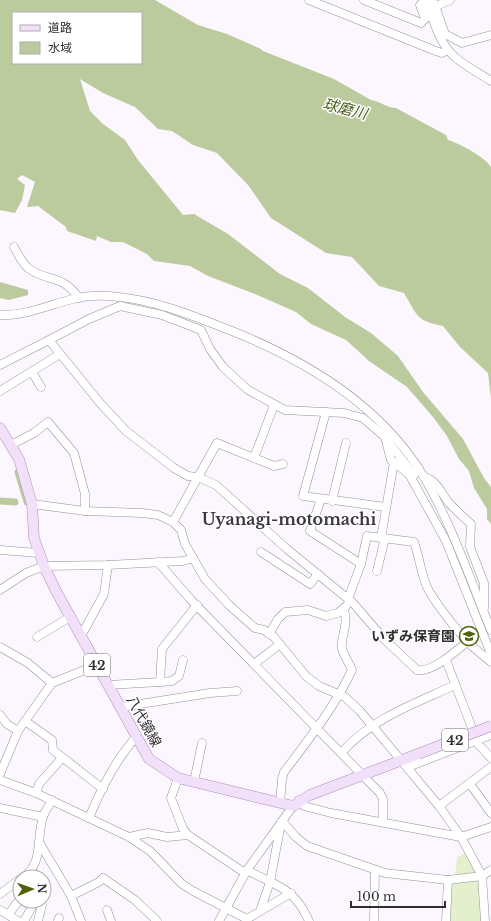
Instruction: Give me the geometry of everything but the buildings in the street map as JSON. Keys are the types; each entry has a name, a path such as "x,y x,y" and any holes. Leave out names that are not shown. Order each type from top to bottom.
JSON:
{"main road":[{"name":"八代鏡線","path":"0,428 6,442 19,459 32,504 34,538 44,566 70,617 149,759 178,778 280,803 296,803"},
{"name":"42","path":"296,803 362,774 404,763 418,754 491,726"}],"street":[{"path":"310,0 436,51 442,53 448,50"},
{"path":"364,0 421,23 425,19 420,5 425,0 433,5 445,34 462,43 491,35"},
{"path":"433,5 450,0"},
{"path":"433,5 444,43 448,50 454,57 491,81"},
{"path":"14,247 27,267 35,272 65,282 79,298"},
{"path":"0,315 18,314 79,298 100,296 120,297 156,304 259,342 311,369 344,391 383,424 404,449 421,479"},
{"path":"0,365 83,322 120,306 156,304"},
{"path":"120,306 162,315 201,330 210,348 223,367 248,390 274,405 285,410 344,413 363,418 385,438 430,490 458,547 491,630"},
{"path":"49,340 100,403 126,431 174,468 188,476 198,477 216,485 256,522 349,600 384,639 417,670 422,671 446,660 468,642"},
{"path":"0,392 60,354"},
{"path":"32,372 41,387"},
{"path":"254,458 274,405"},
{"path":"326,412 303,496 386,508"},
{"path":"6,442 34,433 48,422 74,453 86,494 85,511"},
{"path":"377,571 394,462 385,438"},
{"path":"173,522 217,443 274,466 283,464"},
{"path":"332,501 346,443"},
{"path":"394,462 409,474 421,479 428,478 441,490 449,502 471,524 470,546 484,583 484,612"},
{"path":"409,474 446,541 491,654"},
{"path":"321,499 310,531 361,564"},
{"path":"32,504 85,511 158,515 173,522 181,530 185,544 205,579 230,606 255,628 269,634 280,644 306,676 319,686 340,695 360,711 439,806 461,837 482,876 485,921"},
{"path":"280,803 284,772 317,730 340,695 352,670 342,648 346,626 344,610 349,600 361,564 367,536 414,542 420,556 426,585 439,606 468,642 491,662"},
{"path":"0,550 39,553"},
{"path":"261,552 310,584 318,574"},
{"path":"0,590 26,573 44,566 108,566 182,561 193,558"},
{"path":"158,562 197,605 382,796 383,822"},
{"path":"81,636 104,594 108,566"},
{"path":"160,682 162,649 197,605"},
{"path":"269,634 278,619 285,612 308,610 326,616 332,616 344,610"},
{"path":"37,637 70,617"},
{"path":"254,664 280,644"},
{"path":"0,647 28,663 52,683"},
{"path":"108,685 172,681 179,676 183,660"},
{"path":"446,660 476,740 491,758"},
{"path":"0,774 18,731 52,683 97,665"},
{"path":"341,753 353,740 372,725 455,685"},
{"path":"121,707 210,693 238,691"},
{"path":"0,715 7,724 18,731"},
{"path":"24,721 52,740 53,750 103,789"},
{"path":"404,763 491,735"},
{"path":"89,818 103,789 129,744 137,736"},
{"path":"194,782 202,743"},
{"path":"36,793 39,784 62,758"},
{"path":"439,806 470,784 491,766"},
{"path":"178,778 171,798 181,824 188,835 246,872 281,886 291,893 298,900 309,921"},
{"path":"0,780 52,800 129,837 150,850 182,884 225,910 245,920 291,893"},
{"path":"470,784 491,813"},
{"path":"31,869 35,864 43,817 52,800"},
{"path":"219,921 246,872 296,803 304,806 461,837 491,827"},
{"path":"0,808 43,817"},
{"path":"282,821 296,837 307,846 385,873 448,880 482,876 491,870"},
{"path":"260,911 270,882 282,821"},
{"path":"129,837 148,833 167,837 188,835"},
{"path":"38,842 71,896 81,921"},
{"path":"374,921 376,870"},
{"path":"71,896 99,882 102,878 135,900 157,921"},
{"path":"446,921 448,880"},
{"path":"0,894 12,885"},
{"path":"8,916 13,909"},
{"path":"24,921 31,909"},
{"path":"38,921 41,909"},
{"path":"0,910 18,921"},
{"path":"107,910 110,921 119,918"}],"shaded area":[{"path":"465,853 479,880 483,921 448,921 449,882 455,877 457,857"}],"water":[{"name":"球磨川","path":"0,0 155,0 198,25 227,34 263,51 334,79 371,100 396,108 446,135 448,140 465,147 483,159 491,167 491,398 488,373 460,347 443,326 427,322 418,316 404,293 379,286 352,257 326,253 271,218 248,185 217,153 193,145 172,131 158,129 135,107 103,93 80,79 90,111 103,124 125,140 138,160 183,215 194,214 228,234 280,274 308,288 345,317 371,333 398,356 423,392 463,439 484,478 491,487 491,524 487,519 487,509 474,488 469,471 459,459 447,436 433,417 407,387 369,361 346,340 311,324 296,312 208,276 190,266 154,261 147,254 123,242 111,242 97,236 96,241 67,231 66,227 38,206 27,207 35,182 22,175 17,179 25,185 22,200 15,213 0,210"},
{"path":"0,282 28,290 28,295 9,300 0,298"}],"waterway":[{"path":"18,472 27,502"},
{"path":"0,501 15,502"}],"place":[{"name":"いずみ保育園","path":"469,636"}],"district":[{"name":"Uyanagi-motomachi","path":"289,519"}]}
